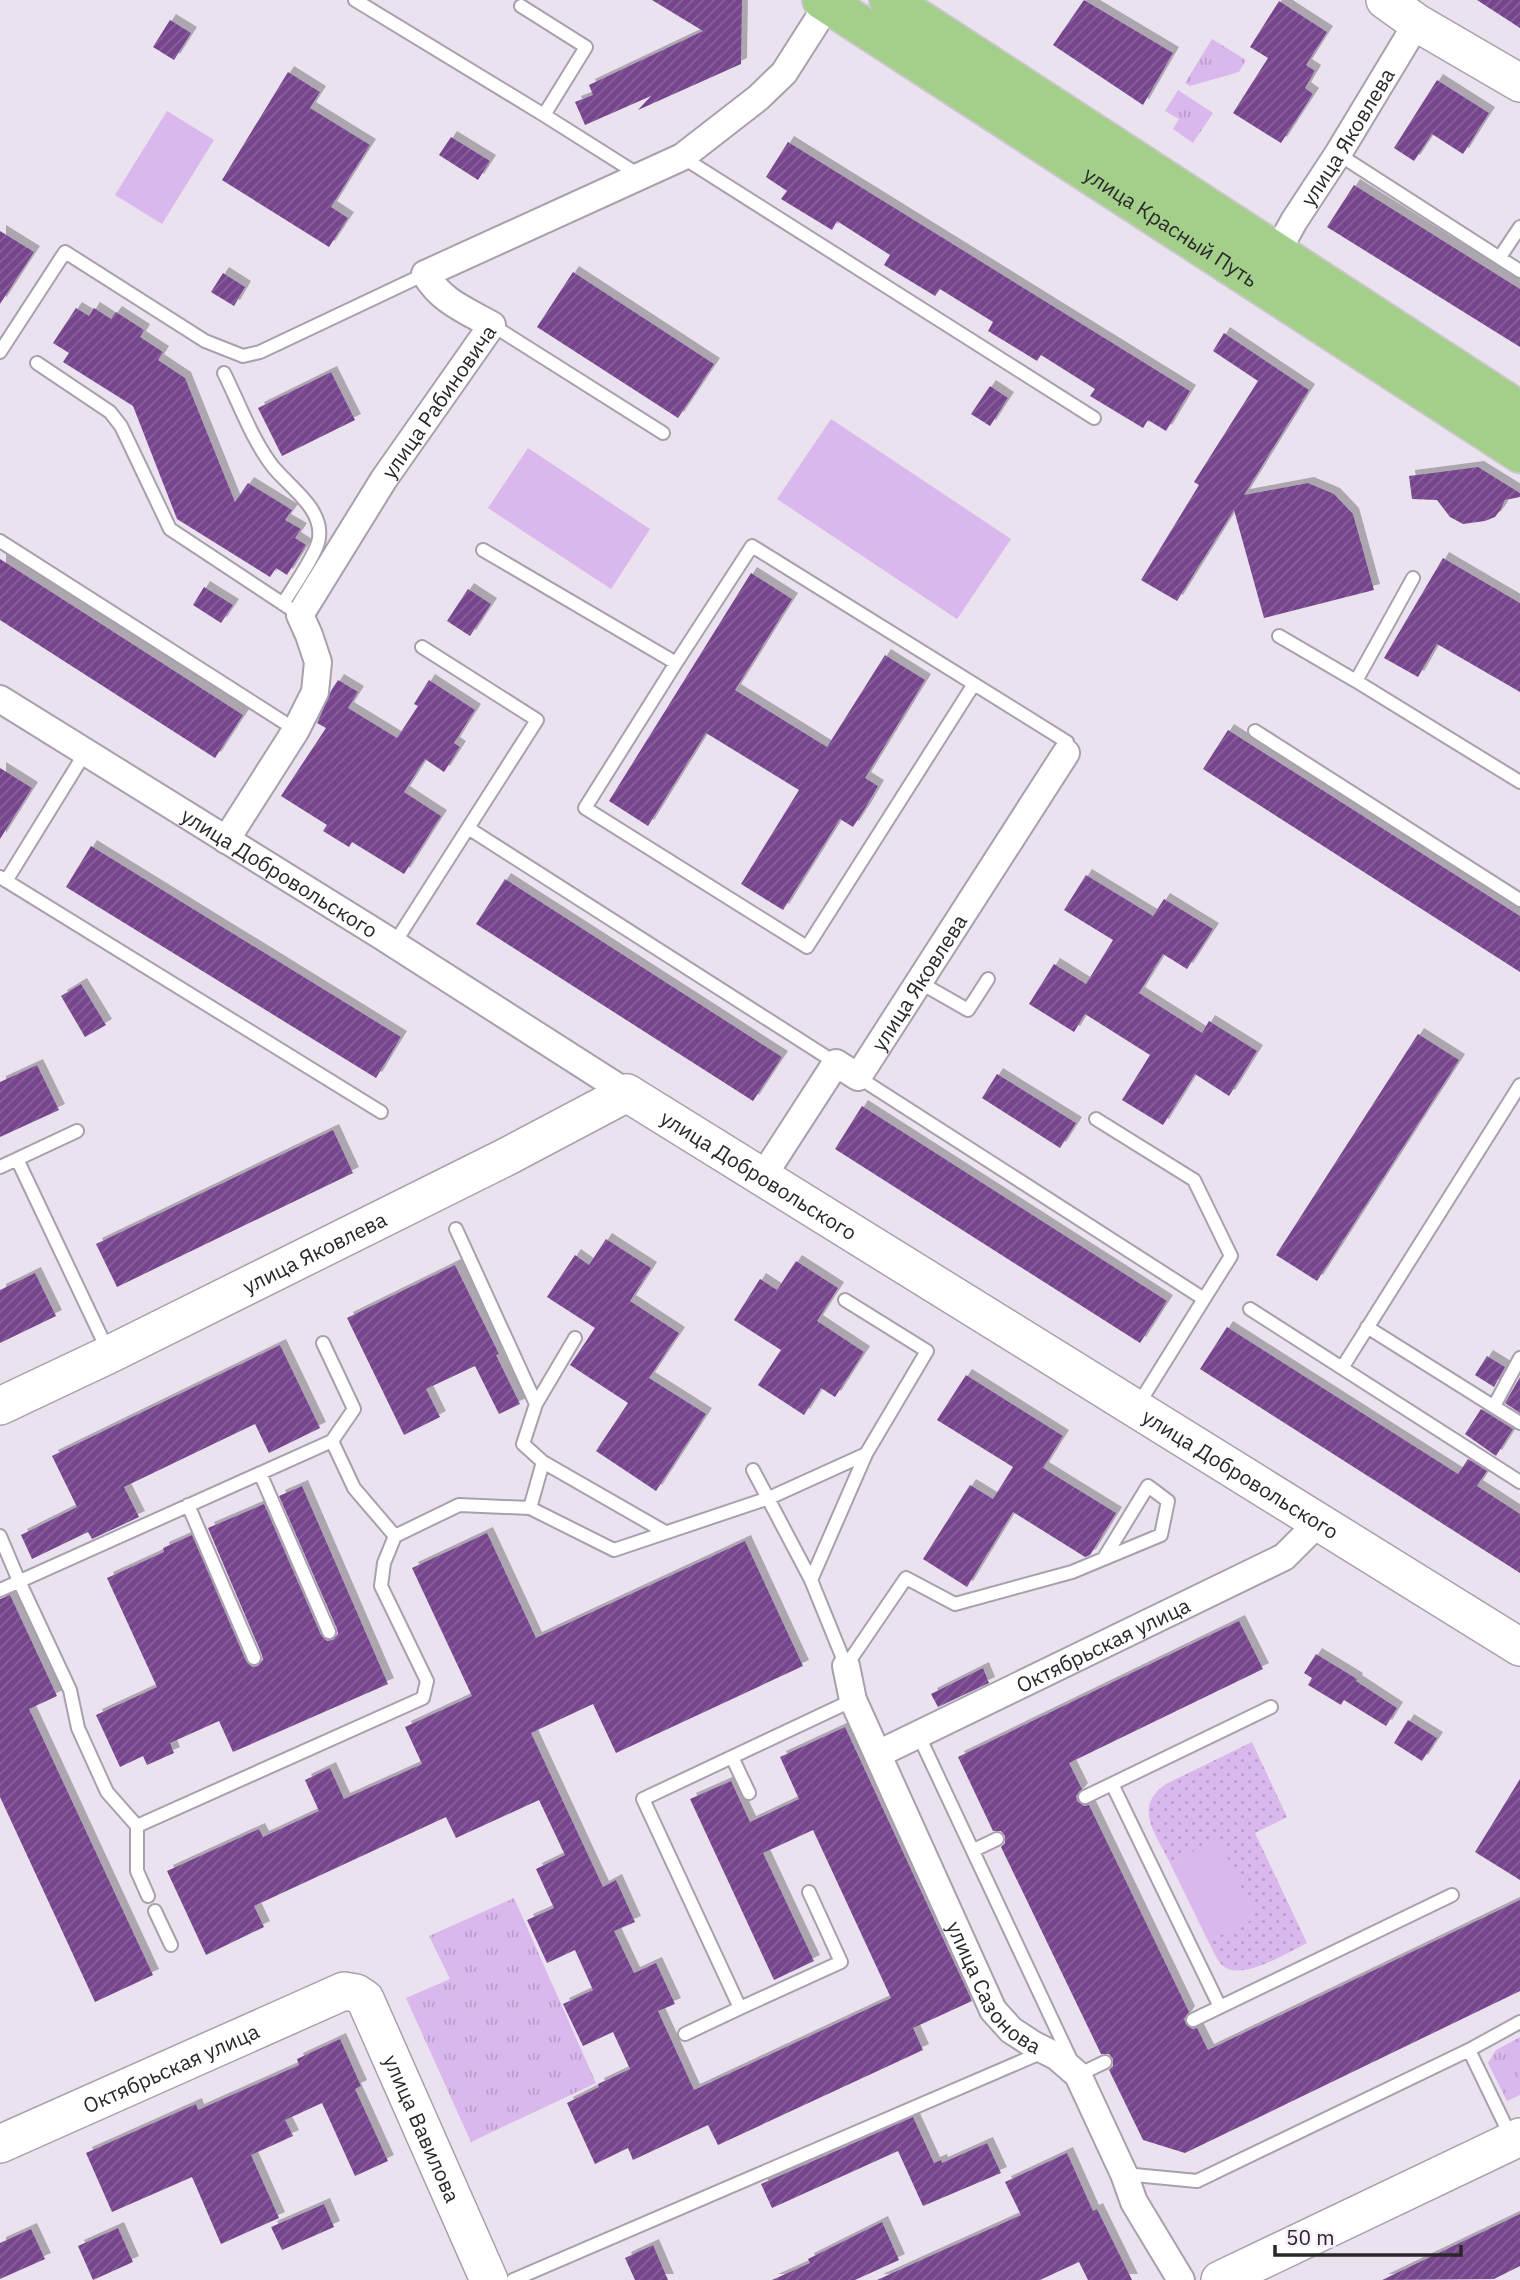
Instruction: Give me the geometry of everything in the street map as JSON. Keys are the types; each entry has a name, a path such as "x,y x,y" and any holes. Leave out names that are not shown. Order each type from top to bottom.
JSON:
{"main road":[{"name":"улица Красный Путь","path":"889,0 1270,269 1520,453"},
{"name":"улица Красный Путь","path":"825,2 1270,269 1520,411"}],"street":[{"path":"1385,0 1417,23 1520,83"},
{"path":"425,274 682,157 758,98 784,73 825,2"},
{"name":"улица Яковлева","path":"1270,269 1294,222 1417,23"},
{"name":"улица Рабиновича","path":"292,610 492,325 443,297 425,274"},
{"path":"226,840 296,730 314,692 318,663 309,635 292,610"},
{"name":"улица Добровольского","path":"0,699 1520,1647"},
{"name":"улица Яковлева","path":"763,1177 919,982 1066,753"},
{"name":"улица Яковлева","path":"0,1405 110,1354 508,1156 628,1093"},
{"name":"Октябрьская улица","path":"878,1754 1284,1557 1318,1523"},
{"name":"улица Сазонова","path":"846,1665 853,1700 993,2010 1012,2030 1056,2056 1078,2075 1124,2174 1134,2202 1181,2280"},
{"name":"Октябрьская улица","path":"0,2144 344,1991"},
{"name":"улица Вавилова","path":"344,1991 356,1993 365,1999 489,2280"},
{"path":"1220,2280 1516,2139"}],"lane":[{"path":"355,0 544,114 639,176"},
{"path":"521,6 586,47 544,114"},
{"path":"1338,154 1520,271"},
{"path":"682,157 1094,418"},
{"path":"1500,257 1520,226"},
{"path":"0,352 65,251 205,341 243,356 260,352 425,274"},
{"path":"492,325 663,433"},
{"path":"37,363 110,412 121,426 170,529 292,610 319,541 319,527 316,517 304,500 273,466 251,429 224,373"},
{"path":"0,541 296,730"},
{"path":"974,684 807,947 585,808 752,547 974,684 1067,742 1066,753"},
{"path":"483,550 676,663"},
{"path":"1356,681 1413,578"},
{"path":"1279,636 1520,782"},
{"path":"394,944 537,720 422,647"},
{"path":"1255,731 1520,900"},
{"path":"85,753 3,879 381,1112"},
{"path":"468,828 1205,1299"},
{"path":"919,982 968,1010 988,979"},
{"path":"1342,1368 1520,1085"},
{"path":"1096,1119 1194,1180 1231,1256 1136,1408"},
{"path":"0,1167 77,1131"},
{"path":"17,1159 110,1354"},
{"path":"456,1229 536,1404"},
{"path":"811,1580 866,1454 927,1351 845,1300"},
{"path":"1250,1309 1520,1482"},
{"path":"1367,1327 1520,1423"},
{"path":"575,1338 536,1404 523,1444 543,1462 665,1532"},
{"path":"0,1590 332,1441 354,1409 323,1343"},
{"path":"1494,1406 1520,1358"},
{"path":"332,1441 354,1488 394,1536"},
{"path":"137,1826 423,1698 427,1681 381,1586 384,1563 394,1536 459,1504 530,1508 614,1550 769,1498 866,1454"},
{"path":"530,1508 543,1462"},
{"path":"753,1470 811,1580 846,1665"},
{"path":"260,1473 329,1632"},
{"path":"846,1665 905,1578 955,1604 1072,1572 1161,1535 1168,1501 1148,1486 1104,1558"},
{"path":"188,1505 254,1658"},
{"path":"0,1536 70,1690 78,1728 107,1792 137,1826 137,1871 148,1896"},
{"path":"740,2008 643,1799 853,1700"},
{"path":"1085,1797 1271,1707"},
{"path":"918,1733 1078,2075 1105,2062"},
{"path":"732,1757 749,1793"},
{"path":"1112,1784 1220,2007"},
{"path":"974,1850 997,1839"},
{"path":"685,2034 841,1962 809,1892"},
{"path":"1193,2020 1452,1895"},
{"path":"155,1911 171,1945"},
{"path":"1124,2174 1197,2182 1469,2050 1520,2022"},
{"path":"1469,2050 1516,2139"},
{"path":"513,2280 1045,2051"}],"green space":[{"path":"1212,39 1246,60 1239,72 1190,86 1185,83"},
{"path":"1178,90 1213,113 1193,143 1173,129 1179,119 1165,111"},
{"path":"167,111 214,140 162,224 115,195"},
{"path":"831,419 1011,539 957,619 777,499"},
{"path":"528,448 650,529 611,589 488,508"},
{"path":"1252,1742 1287,1817 1255,1833 1307,1943 1264,1964 1230,1970 1222,1965 1208,1941 1255,1918 1218,1840 1170,1863 1154,1831 1149,1811 1150,1802 1166,1784"},
{"path":"1218,1839 1256,1918 1208,1941 1170,1863"},
{"path":"514,1898 596,2083 471,2142 406,1998 450,1979 429,1936"},
{"path":"1520,2037 1520,2095 1507,2101 1488,2063 1496,2050"}],"building":[{"path":"652,0 742,0 741,64 638,110 651,96 585,125 575,102 593,95 589,85 703,31"},
{"path":"1084,0 1173,53 1143,105 1053,45"},
{"path":"1477,0 1520,0 1520,28"},
{"path":"1279,1 1327,32 1306,65 1315,71 1305,88 1313,94 1281,143 1233,113 1268,58 1250,47"},
{"path":"170,20 191,33 174,60 153,47"},
{"path":"288,72 320,92 310,108 370,145 331,207 348,218 329,247 222,180"},
{"path":"1437,80 1489,113 1463,154 1432,134 1414,161 1394,148"},
{"path":"451,137 490,161 478,180 439,155"},
{"path":"788,142 1190,391 1166,431 1148,420 1143,428 1090,396 1095,389 1041,355 1037,361 988,331 993,322 940,289 935,296 884,265 890,255 837,221 832,230 781,199 787,191 766,177"},
{"path":"1354,185 1520,289 1520,347 1327,227"},
{"path":"0,231 34,252 0,304"},
{"path":"573,272 714,364 678,418 537,327"},
{"path":"223,273 245,287 234,306 211,292"},
{"path":"76,308 89,316 94,308 111,319 116,312 144,330 140,337 163,352 158,360 185,378 235,502 248,483 292,510 285,520 301,529 295,538 306,545 287,575 276,568 270,577 177,519 133,406 63,362 69,353 53,343"},
{"path":"1224,333 1309,390 1244,495 1308,483 1334,494 1353,514 1374,590 1264,618 1234,510 1177,601 1141,580 1199,485 1194,482 1258,381 1213,351"},
{"path":"331,372 355,420 282,456 258,408"},
{"path":"990,386 1008,398 990,426 971,414"},
{"path":"1478,467 1520,493 1520,497 1505,500 1495,517 1463,524 1450,517 1437,500 1412,499 1409,476"},
{"path":"1443,558 1520,603 1520,692 1437,644 1418,677 1384,658"},
{"path":"0,559 243,715 215,758 0,620"},
{"path":"751,573 792,599 735,690 827,747 885,655 925,680 865,778 878,786 866,807 853,827 840,819 783,910 741,884 799,790 706,733 648,826 609,801"},
{"path":"204,587 233,605 221,623 193,605"},
{"path":"468,589 491,604 470,636 447,621"},
{"path":"338,680 358,692 348,708 397,738 418,706 414,704 429,680 475,710 454,743 460,747 444,772 425,759 404,792 441,816 404,874 352,842 349,847 323,831 327,825 281,796 326,728 317,723"},
{"path":"1228,730 1520,916 1520,972 1203,769"},
{"path":"0,768 32,788 0,839"},
{"path":"91,846 401,1037 376,1078 66,887"},
{"path":"1086,875 1153,916 1164,899 1213,929 1187,969 1163,954 1139,993 1202,1033 1209,1021 1257,1051 1229,1096 1195,1074 1163,1125 1122,1100 1150,1055 1085,1014 1074,1032 1029,1004 1054,964 1086,984 1113,940 1064,910"},
{"path":"505,879 782,1057 753,1101 476,924"},
{"path":"81,984 106,1025 85,1037 61,996"},
{"path":"1418,1034 1459,1060 1317,1281 1276,1255"},
{"path":"37,1065 59,1110 0,1137 0,1082"},
{"path":"997,1074 1076,1123 1060,1148 982,1098"},
{"path":"862,1106 1167,1301 1140,1343 835,1149"},
{"path":"333,1130 353,1173 117,1287 96,1244"},
{"path":"606,1239 651,1268 630,1301 679,1333 649,1378 706,1414 656,1491 596,1451 628,1403 570,1365 595,1328 547,1297 575,1255 589,1265"},
{"path":"796,1261 838,1288 817,1321 864,1352 835,1397 821,1388 804,1415 758,1385 781,1350 734,1320 760,1279 777,1290"},
{"path":"455,1265 499,1354 496,1355 520,1404 499,1414 475,1366 426,1389 440,1417 404,1435 347,1318"},
{"path":"35,1273 56,1316 0,1343 0,1290"},
{"path":"1227,1327 1458,1474 1468,1459 1487,1471 1477,1486 1520,1514 1520,1573 1200,1369"},
{"path":"280,1345 320,1428 269,1453 255,1424 124,1487 139,1517 92,1539 88,1532 32,1559 21,1535 77,1507 52,1456"},
{"path":"1487,1356 1505,1367 1494,1387 1475,1375"},
{"path":"966,1375 1063,1436 1043,1468 1116,1513 1090,1555 1085,1557 1013,1512 967,1587 923,1559 970,1485 993,1499 1013,1467 937,1420"},
{"path":"1520,1377 1520,1413 1505,1403"},
{"path":"1481,1409 1513,1429 1496,1456 1465,1434"},
{"path":"302,1486 388,1684 233,1752 219,1721 170,1743 174,1753 147,1765 143,1756 120,1767 96,1715 157,1687 107,1578 164,1552 163,1548 192,1535 246,1661 252,1667 258,1666 263,1660 262,1655 208,1528 264,1504 321,1635 327,1641 333,1640 338,1634 337,1629 279,1496"},
{"path":"487,1533 536,1638 745,1541 803,1666 616,1753 593,1704 531,1733 603,1887 616,1880 635,1922 614,1931 634,1973 656,1963 675,2004 658,2011 694,2090 891,1998 813,1830 763,1853 814,1961 774,1980 690,1799 731,1781 750,1822 799,1799 780,1757 845,1727 972,2001 913,2028 923,2050 718,2145 708,2125 633,2160 628,2148 595,2164 567,2103 630,2069 613,2032 583,2046 563,2004 593,1990 575,1950 547,1963 527,1920 554,1908 536,1869 565,1855 539,1800 456,1838 446,1817 254,1906 264,1927 206,1955 167,1871 259,1829 263,1837 319,1811 305,1780 330,1768 344,1799 422,1764 405,1727 472,1696 412,1568"},
{"path":"10,1595 57,1696 29,1709 153,1975 95,2002 0,1797 0,1599"},
{"path":"1239,1621 1263,1669 1069,1763 1082,1789 1076,1796 1077,1801 1084,1806 1089,1805 1189,2012 1184,2019 1186,2024 1192,2029 1197,2028 1208,2050 1520,1900 1520,1991 1185,2153 1143,2140 1109,2070 1113,2066 1113,2059 1109,2054 1101,2054 1001,1847 1005,1843 1005,1836 1001,1831 993,1831 958,1757"},
{"path":"1316,1654 1397,1708 1386,1726 1344,1700 1341,1705 1308,1685 1312,1678 1304,1673"},
{"path":"983,1668 989,1683 938,1707 931,1694"},
{"path":"1408,1720 1437,1738 1422,1761 1394,1743"},
{"path":"1520,1779 1520,1880 1475,1852"},
{"path":"340,2039 361,2086 355,2089 388,2161 355,2176 322,2103 285,2120 293,2136 251,2155 279,2218 221,2244 192,2177 112,2212 86,2153 196,2104 198,2110 299,2065 297,2059"},
{"path":"913,2117 934,2163 941,2160 942,2163 987,2143 1001,2173 923,2206 898,2151 772,2208 761,2184"},
{"path":"1067,2153 1093,2211 1097,2209 1132,2280 1088,2280 1079,2262 1040,2280 877,2280 1021,2215 1005,2182"},
{"path":"324,2204 334,2227 282,2250 271,2227"},
{"path":"1520,2214 1520,2266 1494,2279 1382,2280"},
{"path":"882,2222 899,2260 855,2280 772,2280 810,2263 808,2259"},
{"path":"118,2228 133,2262 93,2280 78,2246"},
{"path":"31,2229 45,2259 0,2279 0,2243"},
{"path":"653,2245 668,2280 635,2280 625,2258"}]}
